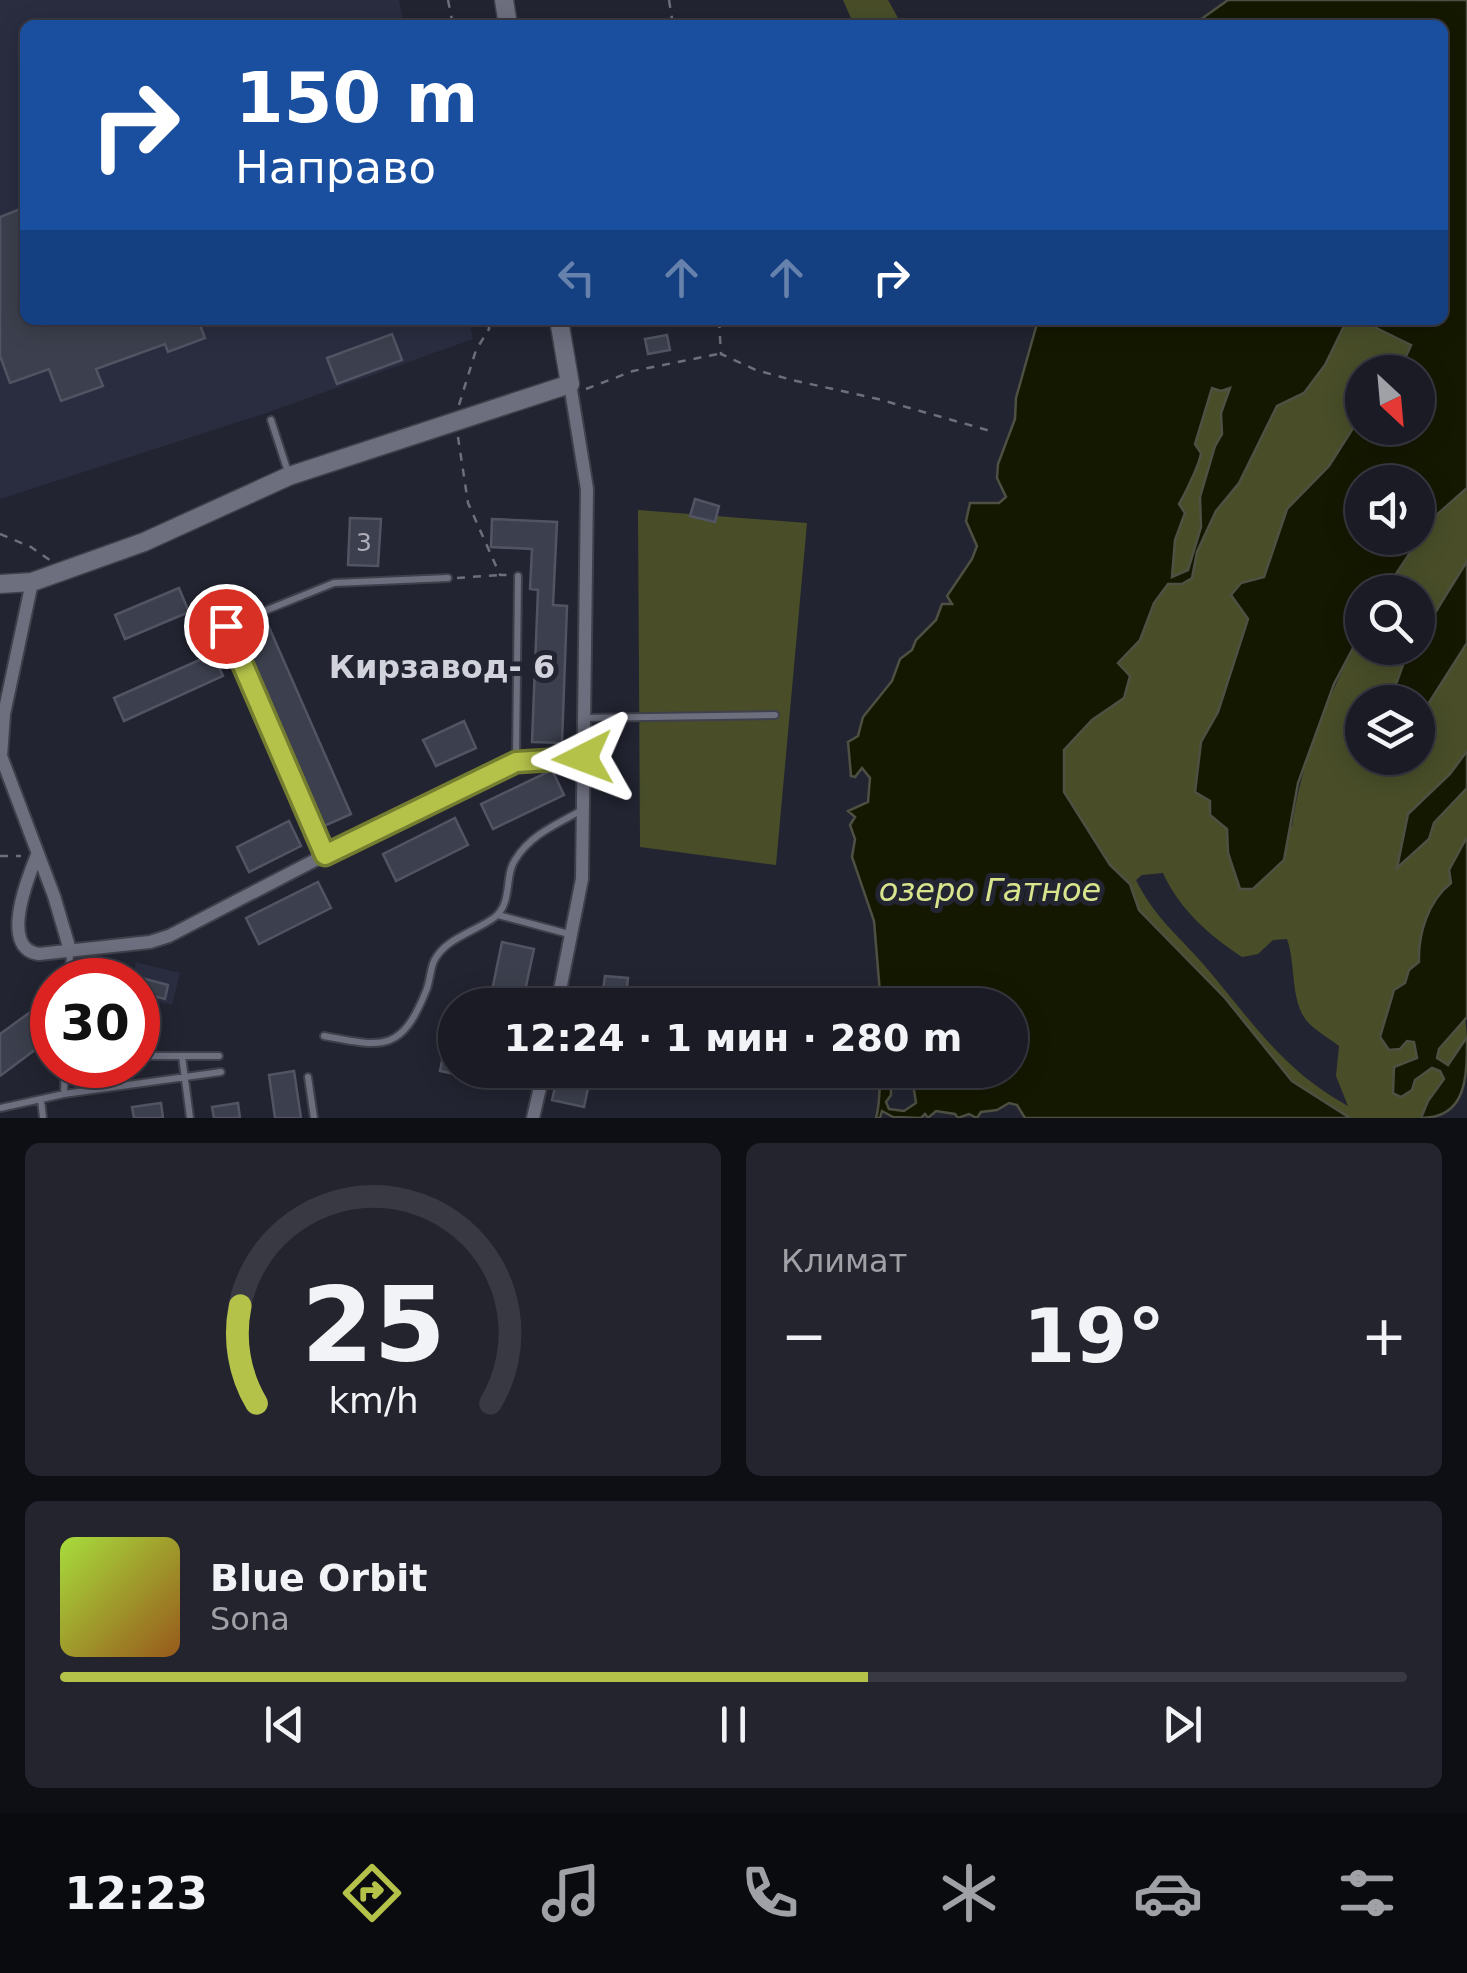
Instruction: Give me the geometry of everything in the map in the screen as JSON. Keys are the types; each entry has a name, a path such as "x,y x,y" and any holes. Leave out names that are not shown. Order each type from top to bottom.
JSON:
{"main road":[{"path":"0,584 32,582 144,542 289,476 570,384 560,325"}],"street":[{"path":"560,988 582,879 587,489 570,384"},
{"path":"32,582 0,736 6,775 54,896 70,950"},
{"path":"226,626 325,855"},
{"path":"37,855 12,923 15,942 28,953 169,936 516,762 583,758"},
{"path":"533,1118 540,1088"}],"lane":[{"path":"271,420 289,476"},
{"path":"516,762 518,576"},
{"path":"226,626 334,582 448,578"},
{"path":"583,718 776,714"},
{"path":"324,1036 370,1045 394,1040 412,1024 434,959 467,931 498,915 508,893 512,862 534,838 583,809"},
{"path":"498,915 571,935"},
{"path":"70,950 70,958"},
{"path":"160,1056 218,1056"},
{"path":"182,1056 190,1118"},
{"path":"0,1108 64,1094 221,1072"},
{"path":"308,1077 314,1118"},
{"path":"64,1088 64,1094"},
{"path":"41,1100 43,1118"}],"path":[{"path":"489,325 476,350 455,420 468,503 500,575"},
{"path":"719,325 721,354"},
{"path":"570,384 587,389 633,371 721,354 756,370 878,398 994,432"},
{"path":"0,534 31,547 64,570"},
{"path":"448,578 518,576"},
{"path":"0,856 37,855"}],"shaded area":[{"path":"0,0 399,0 403,20 20,20 20,325 470,325 473,339 269,412 0,499"},
{"path":"160,968 180,973 172,1005 160,1002"}],"green space":[{"path":"843,0 888,0 899,20 852,20"},
{"path":"1345,325 1370,325 1411,345 1407,355 1345,355 1345,441 1329,466 1287,509 1264,577 1241,583 1248,619 1218,712 1201,742 1195,792 1211,802 1211,815 1227,829 1228,853 1292,826 1319,726 1345,665 1405,665 1398,685 1345,685 1345,775 1435,775 1435,693 1467,643 1467,751 1450,774 1408,814 1399,867 1429,839 1434,823 1467,788 1467,837 1449,869 1451,883 1436,899 1426,919 1419,962 1409,970 1405,983 1394,990 1381,1036 1414,1042 1418,1058 1405,1062 1412,1090 1415,1080 1432,1068 1440,1071 1444,1079 1421,1118 1350,1118 1292,1081 1225,998 1139,909 1130,884 1110,865 1064,792 1064,750 1092,720 1124,698 1118,664 1140,640 1154,603 1168,583 1192,577 1197,552 1216,510 1239,483 1277,406 1304,393 1325,365","holes":["1163,873 1196,921 1242,957 1258,954 1273,940 1287,939 1301,1011 1313,1027 1339,1046 1336,1076 1348,1106 1304,1077 1269,1043 1159,915 1136,880 1142,875"]},
{"path":"1231,387 1221,413 1222,434 1200,497 1201,527 1188,570 1171,577 1177,513 1201,454 1195,444 1212,388"},
{"path":"1467,488 1467,561 1435,616 1435,575 1395,575 1408,555 1435,555 1435,516"},
{"path":"638,510 807,523 776,865 640,847"},
{"path":"1465,1016 1467,1037 1448,1065 1436,1059 1439,1049"}],"water":[{"name":"озеро Гатное","path":"1228,0 1467,0 1467,488 1435,516 1435,465 1345,465 1345,555 1408,555 1395,575 1345,575 1345,663 1298,783 1284,860 1253,889 1240,889 1228,853 1227,829 1210,815 1210,801 1195,792 1201,742 1218,712 1248,619 1231,595 1241,583 1264,577 1287,509 1329,466 1345,441 1345,445 1435,445 1435,355 1407,355 1411,345 1370,325 1448,325 1448,20 1200,20"},
{"name":"озеро Гатное","path":"1037,325 1345,325 1325,365 1304,393 1277,406 1239,483 1216,511 1197,552 1192,578 1182,584 1168,584 1154,603 1140,640 1118,663 1130,676 1124,698 1092,720 1064,750 1064,792 1110,865 1130,884 1139,910 1225,998 1292,1081 1350,1118 1025,1118 1017,1105 1009,1103 981,1112 977,1118 969,1114 958,1118 936,1111 928,1118 925,1114 921,1118 893,1117 882,1111 880,1118 876,1118 880,1088 891,1088 886,1102 889,1109 904,1111 916,1103 914,1088 1028,1088 1028,988 880,988 874,921 852,857 855,839 850,825 855,817 848,811 868,802 870,778 862,768 855,777 851,776 848,742 858,736 863,717 892,681 900,659 936,620 942,604 952,604 947,596 977,546 966,521 970,503 999,503 1006,497 997,478 998,464 1015,419 1016,398","holes":["1212,388 1230,388 1221,413 1222,434 1200,497 1201,527 1188,570 1172,577 1175,540 1185,513 1179,504 1200,458 1195,444"]},
{"path":"1467,561 1467,643 1435,693 1435,685 1396,685 1403,665 1435,665 1435,613"},
{"path":"1467,751 1467,788 1434,823 1429,839 1397,868 1408,814 1450,774"},
{"path":"1467,837 1467,1017 1439,1049 1437,1058 1448,1065 1467,1037 1465,1080 1456,1103 1448,1111 1421,1118 1444,1079 1440,1071 1432,1068 1401,1097 1393,1093 1394,1067 1417,1058 1414,1042 1407,1041 1400,1049 1389,1050 1380,1037 1394,990 1405,983 1409,970 1419,962 1426,919 1436,899 1451,883 1449,870"}],"building":[{"path":"20,209 20,325 200,325 205,338 168,352 165,344 96,369 103,386 61,401 49,369 10,383 0,356 0,217"},
{"path":"392,334 402,360 337,384 327,358"},
{"path":"667,335 670,350 648,354 645,339"},
{"path":"695,499 719,506 715,522 690,516"},
{"path":"350,518 381,519 378,566 348,565"},
{"path":"492,519 557,522 553,605 567,606 562,743 532,742 538,590 530,589 532,549 491,547"},
{"path":"179,588 189,612 125,639 115,615"},
{"path":"265,618 351,814 324,826 238,630"},
{"path":"213,654 223,676 124,721 114,698"},
{"path":"464,721 476,748 436,766 423,740"},
{"path":"552,770 564,795 493,829 481,804"},
{"path":"455,818 468,845 396,881 383,854"},
{"path":"289,821 301,846 249,872 237,847"},
{"path":"318,882 331,908 259,944 246,918"},
{"path":"502,942 534,949 526,988 493,988"},
{"path":"605,976 628,978 627,988 603,988"},
{"path":"160,983 168,985 165,999 160,998"},
{"path":"30,1012 30,1054 0,1076 0,1034"},
{"path":"294,1071 301,1118 275,1118 269,1075"},
{"path":"555,1088 588,1088 584,1107 552,1100"},
{"path":"161,1103 163,1118 134,1118 132,1107"},
{"path":"238,1103 240,1118 214,1118 212,1107"}],"district":[{"name":"Кирзавод- 6","path":"442,667"}],"route":[{"path":"226,626 325,855 516,762 583,758"}]}
